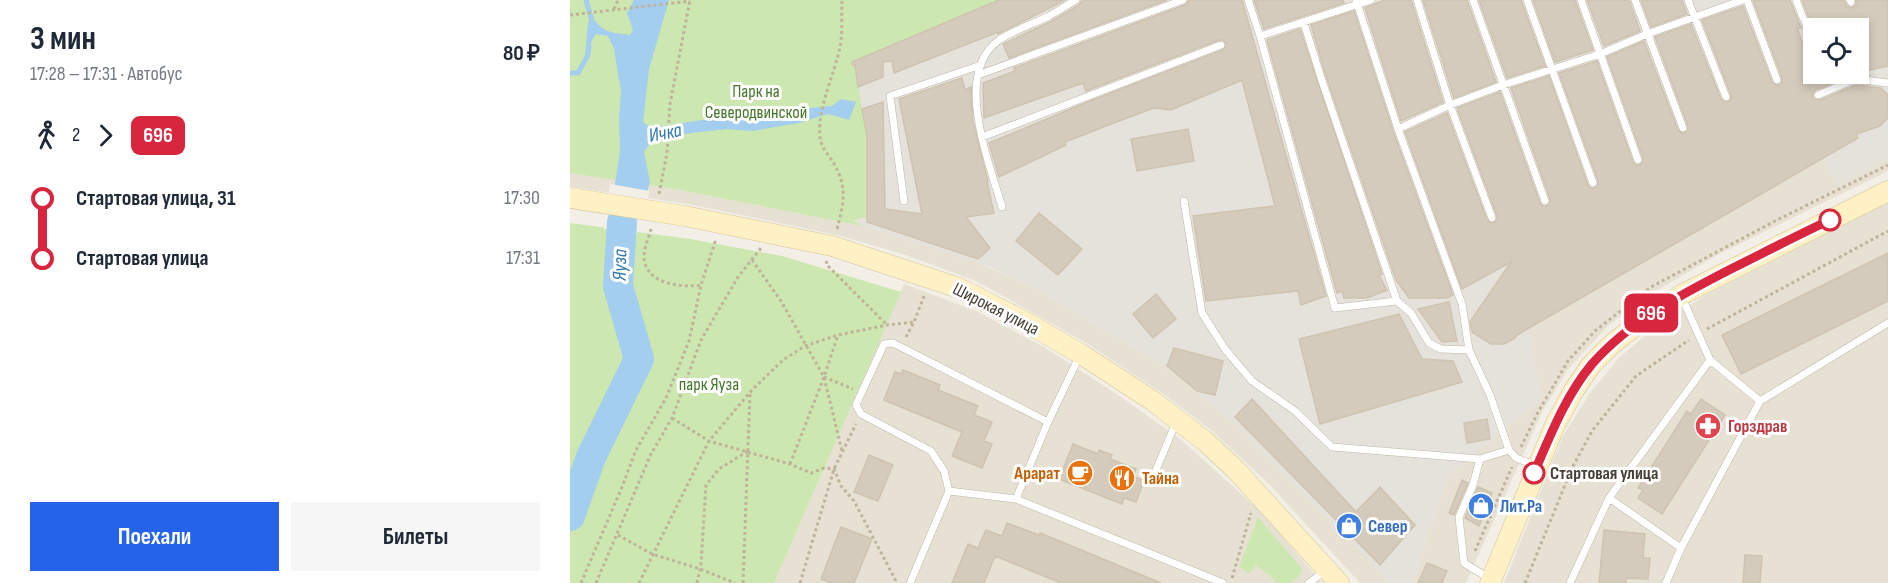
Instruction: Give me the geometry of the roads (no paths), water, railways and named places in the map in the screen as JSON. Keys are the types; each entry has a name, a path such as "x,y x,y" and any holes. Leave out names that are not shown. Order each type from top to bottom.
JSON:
{"main road":[{"path":"1490,581 1555,425 1591,365 1611,345 1645,318 1681,294 1888,191"},
{"name":"Широкая улица","path":"572,199 686,216 832,246 959,288 1024,321 1081,354 1206,442 1236,470 1333,576"}],"lane":[{"path":"1002,207 978,123 975,84 984,56 998,41 1076,0"},
{"path":"978,75 1184,0"},
{"path":"1248,0 1335,308 1397,301"},
{"path":"1260,36 1304,23 1356,2 1371,0"},
{"path":"1417,0 1450,105 1492,218"},
{"path":"1473,0 1545,201"},
{"path":"1527,0 1593,183"},
{"path":"1581,0 1638,160"},
{"path":"1635,0 1683,128"},
{"path":"1688,0 1726,97"},
{"path":"1398,129 1450,105 1600,54 1647,34 1745,0 1777,80"},
{"path":"1796,0 1803,18"},
{"path":"1356,2 1398,129 1462,304 1469,350 1490,395 1509,450 1516,458 1537,466"},
{"path":"1304,23 1397,301 1411,313 1429,343 1442,349 1469,350"},
{"path":"982,137 1221,45"},
{"path":"904,201 890,96 981,65"},
{"path":"1818,95 1856,80 1888,83"},
{"path":"1184,201 1202,313 1225,349 1252,381 1295,411 1332,447 1480,459 1509,450"},
{"path":"1681,294 1710,360 1760,401"},
{"path":"1666,583 1681,548 1760,401 1888,323"},
{"path":"910,583 949,491 944,471 931,452 861,414 856,405 884,344 893,343 1048,422"},
{"path":"1016,500 1048,422 1081,354"},
{"path":"1570,583 1609,498 1710,360"},
{"path":"1151,482 1177,420"},
{"path":"1480,459 1473,485 1459,517 1464,563 1490,581"},
{"path":"949,491 1016,500 1223,583"},
{"path":"1609,498 1681,548"},
{"path":"1309,583 1333,576"}],"water":[{"name":"Ичка","path":"634,0 669,0 649,69 643,122 651,128 728,116 735,111 767,112 832,106 841,99 856,102 849,120 828,114 799,123 752,131 727,129 666,136 652,140 644,152 650,182 629,252 618,263 606,239 620,152 621,92 614,49 608,36 596,34 585,56 588,23 591,15 606,30 629,36 633,30 627,13"}],"waterway":[{"path":"586,0 592,21"},
{"path":"570,73 578,73 588,55 589,46"},
{"name":"Яуза","path":"570,516 591,457 639,359 618,286 622,222"}],"place":[{"name":"Горздрав","path":"1708,426"},
{"name":"Арарат","path":"1080,473"},
{"name":"Стартовая улица","path":"1534,473"},
{"name":"Тайна","path":"1122,478"},
{"name":"Лит.Ра","path":"1481,506"},
{"name":"Север","path":"1349,526"}],"park label":[{"name":"Парк на Северодвинской","path":"756,101"},
{"name":"парк Яуза","path":"709,384"}]}
